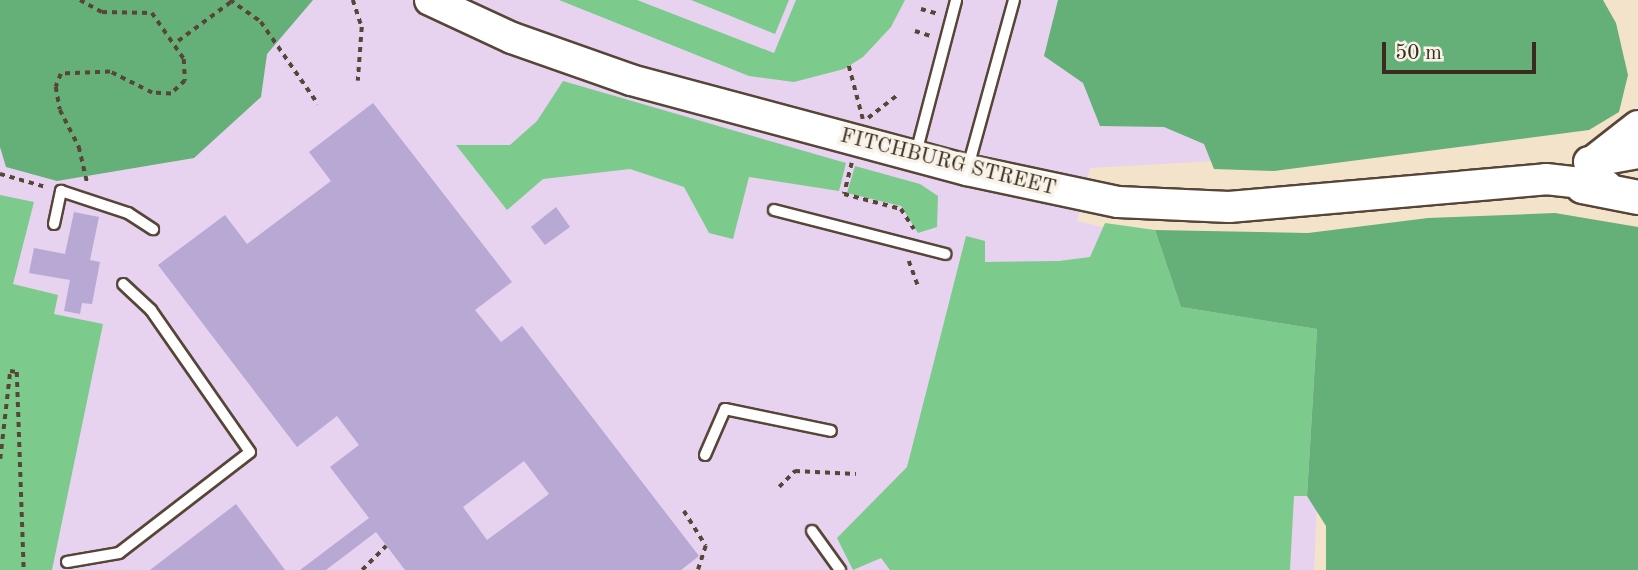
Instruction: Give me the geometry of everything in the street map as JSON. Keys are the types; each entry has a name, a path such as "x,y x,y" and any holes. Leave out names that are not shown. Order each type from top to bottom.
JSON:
{"main road":[{"path":"1638,127 1589,173 1638,197"}],"street":[{"name":"FITCHBURG STREET","path":"430,0 591,68 967,170 1081,196 1192,208 1546,179 1589,173"},
{"path":"1589,173 1638,153"},
{"path":"1589,173 1638,182"}],"lane":[{"path":"915,156 956,0"},
{"path":"967,170 1014,0"},
{"path":"54,224 61,191 85,197 153,229"},
{"path":"774,210 945,254"},
{"path":"67,562 118,553 250,452 151,310 123,284"},
{"path":"705,455 725,409 831,431"},
{"path":"812,531 840,570"}],"path":[{"path":"80,0 102,12 152,13 178,41 185,81 171,94 152,93 110,72 61,74 56,87 60,110 79,147 85,197"},
{"path":"353,0 362,27 358,81"},
{"path":"178,41 231,1 261,22 318,104"},
{"path":"849,66 862,122 896,96"},
{"path":"853,158 844,194 901,209 916,234"},
{"path":"0,174 61,191"},
{"path":"909,261 919,288"},
{"path":"0,459 10,371 17,372 24,570"},
{"path":"779,487 795,471 856,474"},
{"path":"684,511 706,546 698,570"},
{"path":"362,570 386,546"}],"shaded area":[{"path":"0,0 1507,0 1476,146 1090,168 1077,221 1327,282 1314,570 0,570"}],"green space":[{"path":"0,0 313,0 267,54 261,97 194,158 57,181 6,167 0,147"},
{"path":"559,0 637,0 774,53 796,0 905,0 891,27 863,57 844,69 794,82 749,76"},
{"path":"691,0 789,0 775,34"},
{"path":"1058,0 1603,0 1616,23 1628,75 1619,112 1589,130 1274,171 1214,169 1204,144 1164,127 1100,126 1083,83 1044,56"},
{"path":"563,81 846,163 839,191 749,177 733,239 709,233 684,187 630,169 543,179 507,210 456,145 510,145 537,121"},
{"path":"855,166 920,184 938,196 937,227 918,233 901,206 847,193"},
{"path":"0,195 34,202 13,284 58,295 54,314 103,324 52,570 0,570"},
{"path":"1555,213 1638,227 1638,570 1326,570 1326,526 1307,496 1317,329 1181,307 1155,230 1308,233 1428,218"},
{"path":"1105,223 1155,230 1181,307 1317,329 1307,496 1294,496 1290,570 890,570 881,558 853,570 837,538 907,467 966,236 985,241 985,262 1059,261 1090,257"}],"building":[{"path":"373,103 512,282 475,310 501,342 522,326 699,556 681,570 405,570 376,532 326,570 300,570 369,518 330,467 359,445 337,416 297,447 158,265 225,215 247,244 331,181 309,152","holes":["524,461 549,494 487,540 463,507"]},
{"path":"556,207 570,227 545,245 531,227"},
{"path":"74,212 99,217 90,260 100,262 92,304 82,303 80,314 64,311 70,280 29,273 34,248 65,254"},
{"path":"236,504 285,570 150,570"}]}
